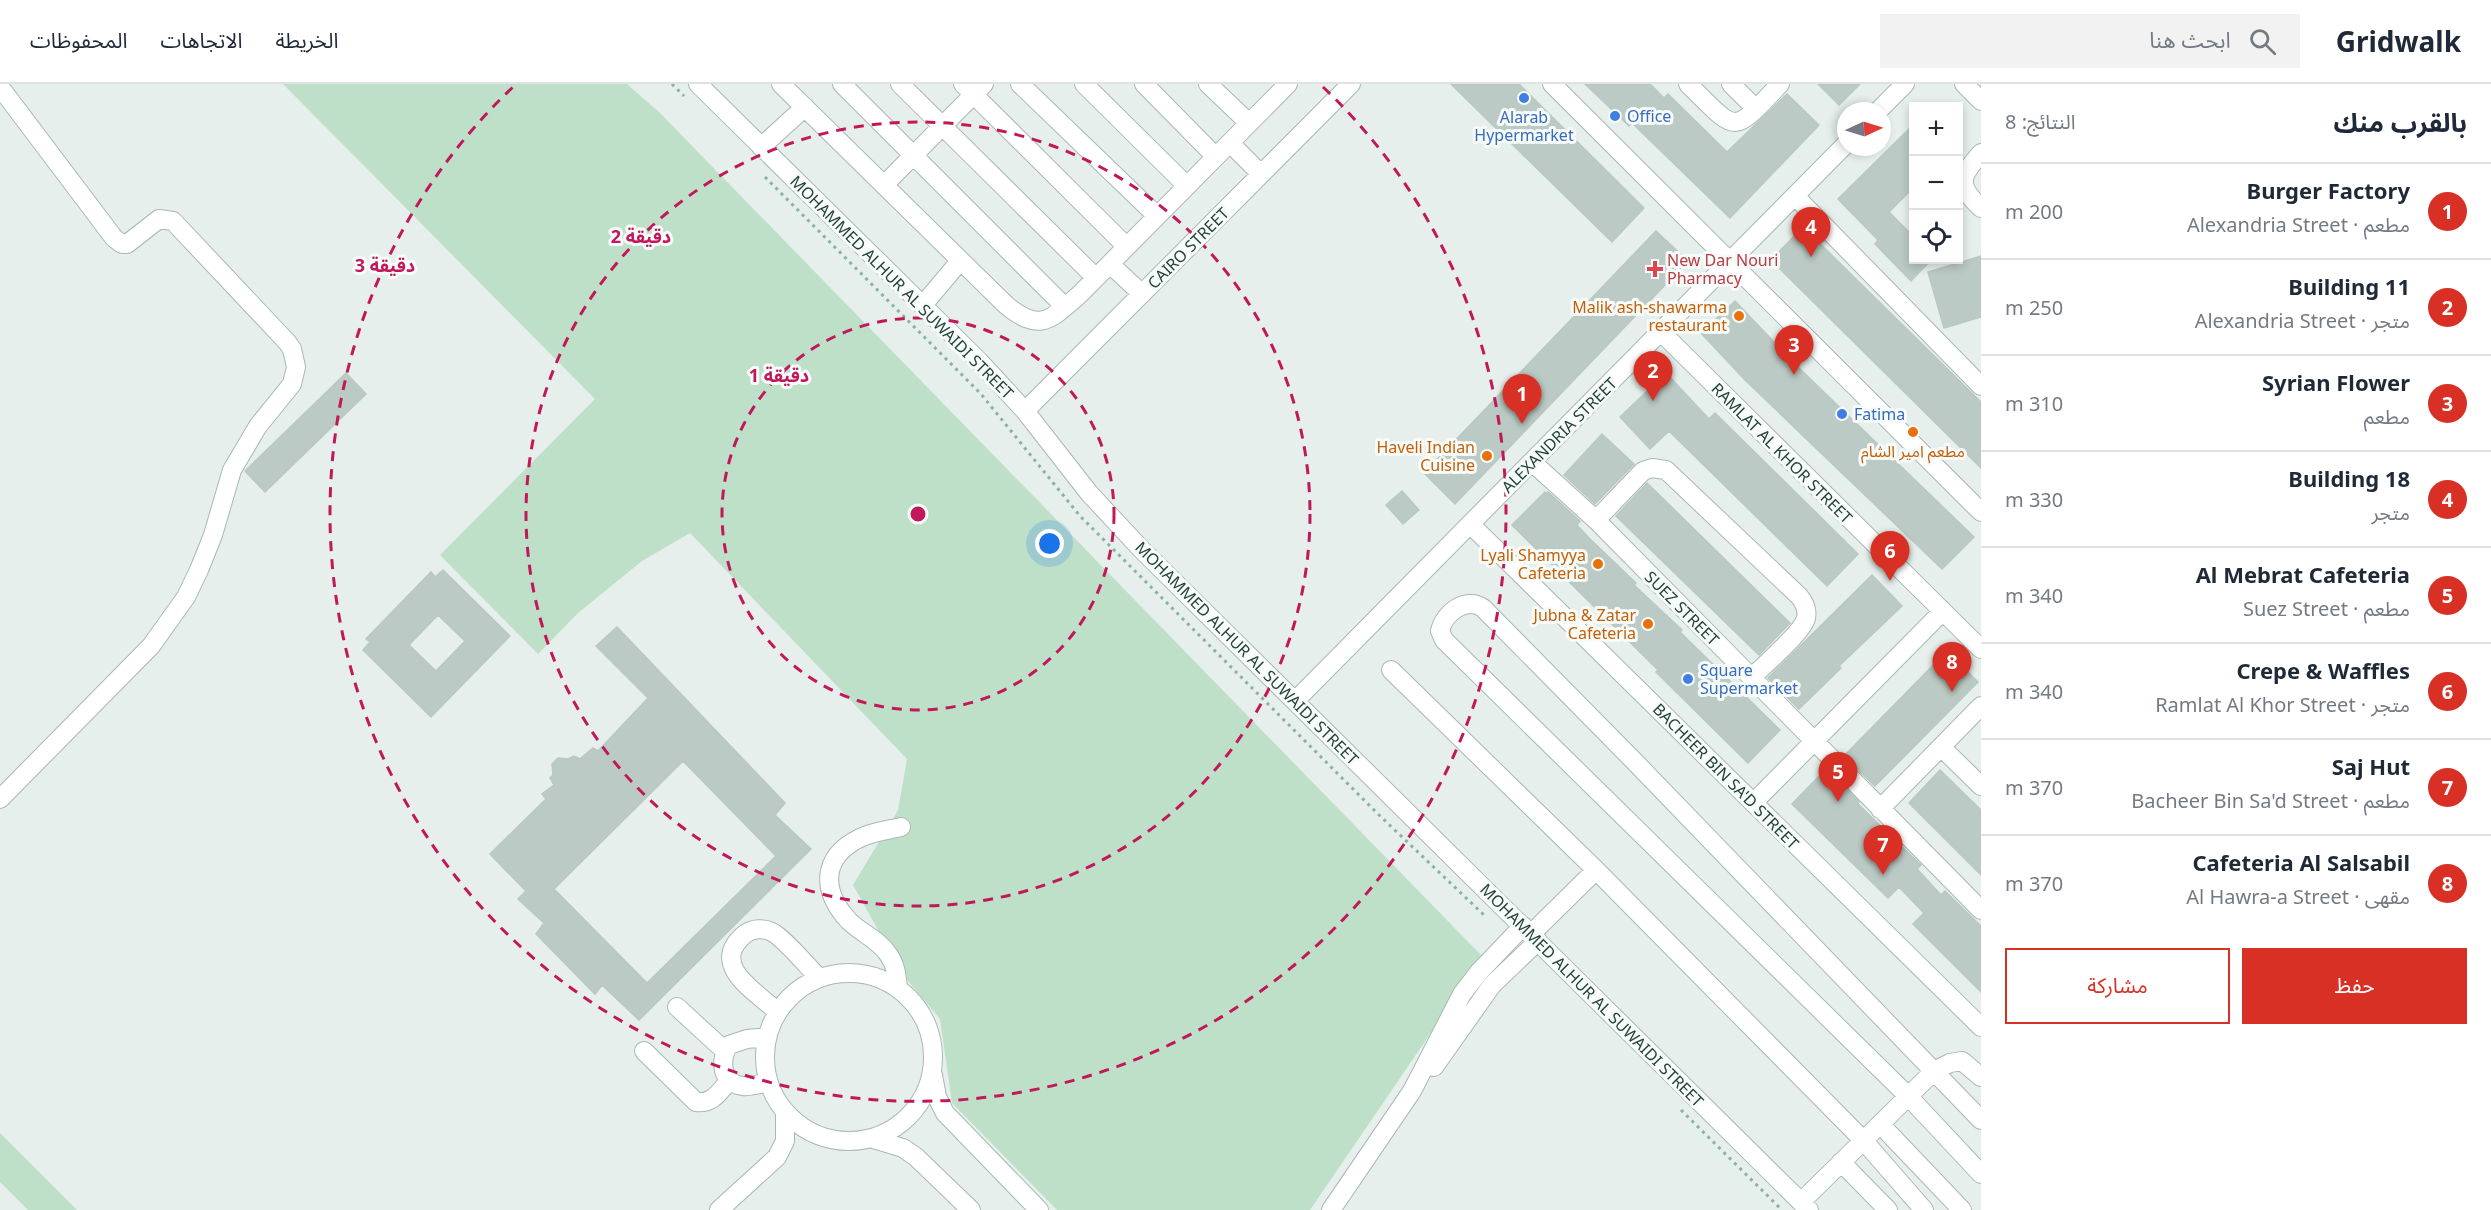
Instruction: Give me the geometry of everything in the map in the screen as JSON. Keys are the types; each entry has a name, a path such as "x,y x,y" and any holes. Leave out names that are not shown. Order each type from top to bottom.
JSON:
{"street":[{"name":"MOHAMMED ALHUR AL SUWAIDI STREET","path":"698,84 923,305 1025,411 1063,461 1115,522 1805,1206"},
{"path":"782,84 960,261 1023,319 1040,321 1055,317 1096,278 1230,143 1280,86"},
{"path":"842,84 1065,307"},
{"path":"900,84 1096,278"},
{"path":"1020,84 1157,216"},
{"path":"1084,84 1187,186"},
{"path":"1143,84 1216,157"},
{"path":"1208,84 1249,123"},
{"name":"CAIRO STREET","path":"1025,411 1351,84"},
{"path":"1552,84 1981,512"},
{"path":"1688,84 1725,120 1736,123 1753,112 1780,84"},
{"path":"1731,84 1753,112"},
{"path":"1887,102 1905,84"},
{"path":"1964,84 1981,102"},
{"path":"0,87 114,238 122,244 127,244 159,219 173,221 287,342 292,349 296,367 292,384 258,426 232,470 207,553 186,597 170,622 151,646 0,799"},
{"path":"884,185 942,126 974,88 1126,246"},
{"path":"761,147 805,107"},
{"path":"1230,143 1261,174"},
{"name":"ALEXANDRIA STREET","path":"1296,700 1837,153"},
{"path":"1981,153 1966,170 1962,182 1967,194 1981,208"},
{"path":"1795,196 1981,386"},
{"path":"923,305 960,261"},
{"path":"1110,264 1142,294"},
{"name":"RAMLAT AL KHOR STREET","path":"1660,332 1981,649"},
{"name":"SUEZ STREET","path":"1532,462 1596,520 1981,910"},
{"path":"1596,520 1643,471 1652,468 1666,470 1799,596 1806,607 1806,620 1751,678"},
{"name":"BACHEER BIN SA'D STREET","path":"1470,524 1981,1027"},
{"path":"1981,1120 1483,608 1468,603 1442,623 1440,631 1444,640 1908,1096 1981,1174"},
{"path":"1753,802 1942,612"},
{"path":"1391,670 1596,870 1863,1140 1924,1210"},
{"path":"1880,809 1981,706"},
{"path":"1941,747 1981,786"},
{"path":"898,989 896,967 887,952 850,921 834,900 828,881 831,866 841,852 860,838 901,826"},
{"path":"1331,1210 1412,1091 1444,1055 1486,978 1596,870"},
{"path":"778,1012 735,974 730,962 730,951 746,933 759,928 773,932 819,978"},
{"path":"933,1070 926,1093 913,1113 895,1129 873,1139 849,1142 830,1140 800,1127 785,1112 768,1082 764,1055 769,1028 783,1003 803,985 829,974 856,972 883,979 906,994 923,1016 932,1042 937,1097 945,1113 1039,1210"},
{"path":"677,1007 725,1051"},
{"path":"767,1037 747,1039 729,1045 722,1058 724,1072 729,1081 745,1087 768,1082"},
{"path":"644,1051 696,1102 711,1101 729,1081"},
{"path":"1805,1206 1841,1162 1934,1071 1950,1063 1962,1061 1981,1077"},
{"path":"719,1210 777,1157 785,1142 785,1112"},
{"path":"1880,1124 1962,1210"},
{"path":"873,1139 903,1148 916,1157 971,1210"},
{"path":"1841,1162 1888,1210"}],"path":[{"path":"672,84 688,99"},
{"path":"758,169 981,394 1080,516 1433,866"}],"green space":[{"path":"283,84 627,84 660,113 1481,955 1310,1210 1057,1210 952,1103 940,1019 903,975 853,885 898,810 907,759 690,533 642,561 578,613 538,654 440,555 595,399"},
{"path":"0,1133 77,1210 28,1210 0,1182"}],"building":[{"path":"1451,84 1519,84 1644,208 1612,242"},
{"path":"1585,84 1650,84 1664,98 1668,94 1727,152 1787,94 1819,125 1730,218 1632,123 1629,126"},
{"path":"1818,84 1860,84 1842,102 1837,103"},
{"path":"1909,129 1909,192 1889,212 1909,232 1909,264 1927,264 1911,281 1875,244 1878,240 1838,199 1882,156 1891,156 1891,147"},
{"path":"1803,227 1981,402 1981,468 1771,260"},
{"path":"1656,231 1688,261 1455,504 1424,473"},
{"path":"1981,256 1981,317 1944,328 1928,272 1954,264 1963,264 1963,261"},
{"path":"1735,301 1773,343 1974,537 1942,569 1744,379 1701,333"},
{"path":"346,373 366,394 265,492 245,471"},
{"path":"1666,373 1709,419 1715,413 1858,554 1827,586 1669,431 1650,449 1620,417"},
{"path":"1602,434 1634,464 1595,504 1564,475"},
{"path":"1647,483 1790,623 1759,655 1616,516"},
{"path":"1402,491 1419,510 1403,524 1386,505"},
{"path":"1545,492 1546,494 1548,492 1580,521 1577,525 1589,538 1780,730 1748,763 1512,525"},
{"path":"443,570 510,636 431,717 363,650 370,642 366,639 431,572 435,577","holes":["438,615 465,641 436,671 409,645"]},
{"path":"1872,575 1902,606 1839,666 1841,668 1799,709 1768,678"},
{"path":"617,627 785,803 775,815 811,849 639,1020 602,985 595,994 536,934 544,923 518,899 526,891 490,854 546,799 542,794 554,785 550,778 553,775 552,764 558,758 568,759 574,756 580,759 593,748 598,751 648,698 596,646","holes":["683,761 776,856 647,983 554,889"]},
{"path":"1947,651 1978,682 1875,786 1844,756"},
{"path":"1940,770 1981,810 1981,875 1909,803"},
{"path":"1823,772 1826,775 1829,772 1859,802 1858,804 1921,865 1917,869 1941,895 1945,891 1981,926 1981,992 1913,924 1924,913 1899,887 1888,898 1792,804"}],"place":[{"name":"Alarab Hypermarket","path":"1524,98"},
{"name":"Office","path":"1615,116"},
{"name":"Building 18","path":"1811,257"},
{"name":"New Dar Nouri Pharmacy","path":"1655,269"},
{"name":"Malik ash-shawarma restaurant","path":"1739,316"},
{"name":"Syrian Flower","path":"1794,375"},
{"name":"Building 11","path":"1653,401"},
{"name":"Fatima","path":"1842,414"},
{"name":"Burger Factory","path":"1522,424"},
{"name":"مطعم امير الشام","path":"1913,432"},
{"name":"Haveli Indian Cuisine","path":"1487,456"},
{"name":"Lyali Shamyya Cafeteria","path":"1598,564"},
{"name":"Crepe & Waffles","path":"1890,581"},
{"name":"Jubna & Zatar Cafeteria","path":"1648,624"},
{"name":"Square Supermarket","path":"1688,679"},
{"name":"Cafeteria Al Salsabil","path":"1952,692"},
{"name":"Al Mebrat Cafeteria","path":"1838,802"},
{"name":"Saj Hut","path":"1883,875"}]}
